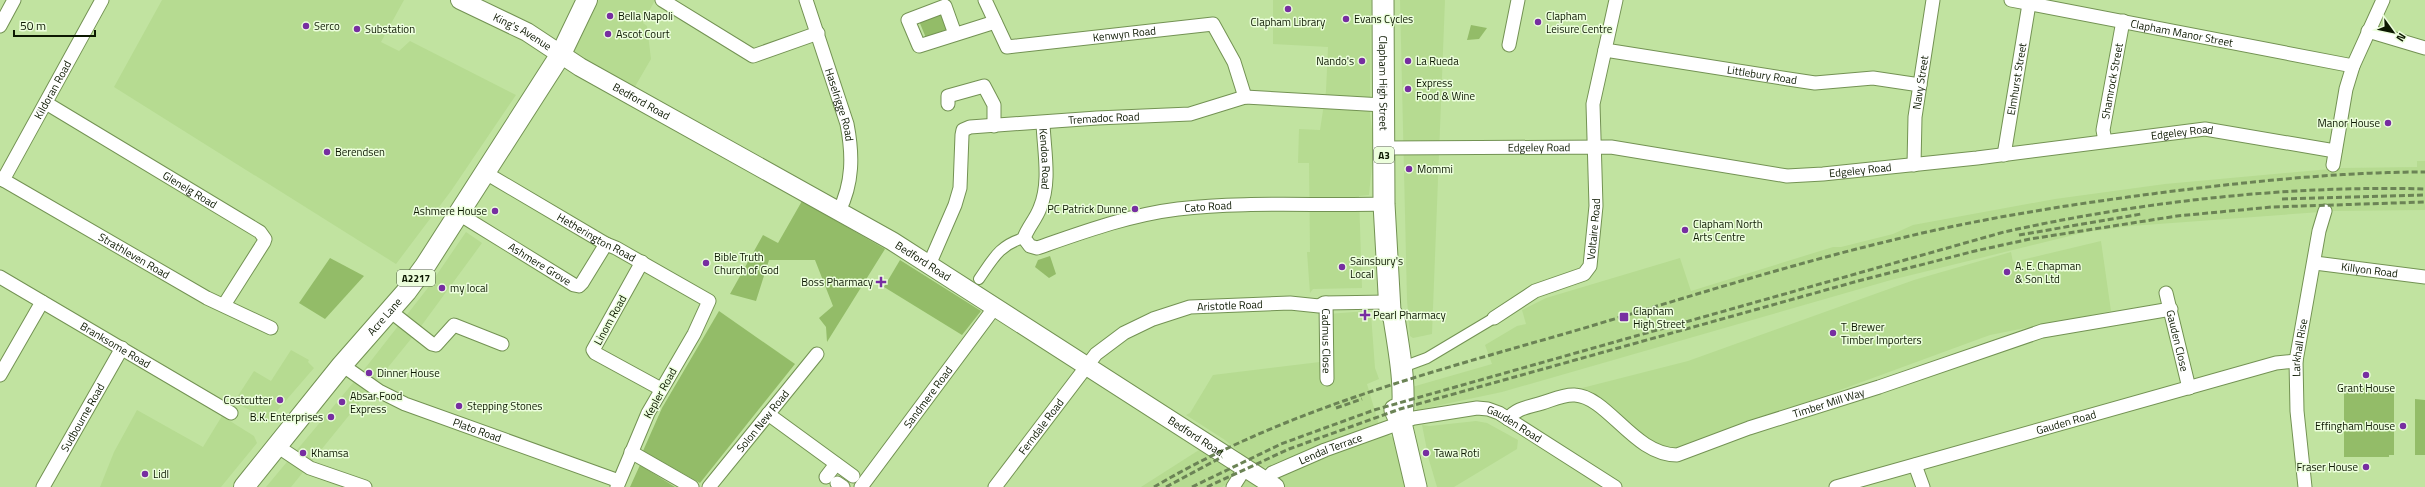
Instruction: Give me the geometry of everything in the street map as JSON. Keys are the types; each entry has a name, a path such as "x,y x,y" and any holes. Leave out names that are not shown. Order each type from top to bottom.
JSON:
{"highway":[{"name":"Clapham High Street","path":"1383,0 1384,204 1390,306 1394,318 1400,368 1403,413 1401,423"},
{"name":"Clapham High Street","path":"1390,306 1384,321 1390,395 1401,423 1416,487"}],"main road":[{"name":"King's Avenue","path":"460,0 527,32 561,54"},
{"name":"A2217","path":"561,54 587,0"},
{"name":"Acre Lane","path":"244,487 342,365 390,311 425,266 561,54"},
{"name":"Bedford Road","path":"561,54 839,211 930,265 987,318 1088,366 1270,484"}],"street":[{"path":"0,26 14,0"},
{"name":"Kildoran Road","path":"2,179 46,103 102,0"},
{"path":"662,0 753,56 818,33"},
{"name":"Haselrigge Road","path":"806,0 847,124 851,144 850,180 839,211"},
{"name":"Kenwyn Road","path":"985,0 1007,47 1213,24 1234,62 1245,97"},
{"path":"1509,45 1518,0"},
{"name":"Voltaire Road","path":"1400,368 1415,364 1435,352 1466,337 1535,291 1584,274 1588,270 1593,249 1594,228 1593,104 1616,0"},
{"name":"Navy Street","path":"1914,165 1913,137 1933,0"},
{"name":"Clapham Manor Street","path":"2011,0 2353,66"},
{"path":"2333,165 2353,66 2383,0"},
{"name":"Elmhurst Street","path":"2004,155 2029,4"},
{"name":"Shamrock Street","path":"2104,141 2104,125 2123,21"},
{"path":"955,34 995,22"},
{"path":"2368,32 2425,48"},
{"name":"Littlebury Road","path":"1605,50 1815,83 1873,78 1920,85"},
{"path":"948,104 948,96 984,86 994,105 994,126"},
{"name":"Tremadoc Road","path":"930,265 956,206 960,188 963,130 970,127 1097,118 1190,114 1245,97 1383,105"},
{"name":"Glenelg Road","path":"46,103 260,232 265,239 264,242 224,305"},
{"name":"Kendoa Road","path":"1024,238 1028,228 1038,215 1045,191 1043,123"},
{"name":"Edgeley Road","path":"1384,148 1594,146 1649,152 1758,173 1787,176 1914,165 2211,129 2335,151"},
{"name":"Hetherington Road","path":"484,172 606,244 642,262 709,301"},
{"name":"Strathleven Road","path":"2,179 208,298 271,328"},
{"name":"Cato Road","path":"1024,238 1030,246 1037,248 1135,216 1178,209 1220,206 1384,204"},
{"name":"Larkhall Rise","path":"2305,487 2297,411 2296,361 2315,263 2320,228 2325,211"},
{"name":"Ashmere Grove","path":"459,214 574,285 578,286 582,283 606,244"},
{"path":"979,279 1000,249 1011,242 1024,238"},
{"name":"Linom Road","path":"642,262 593,350 595,353 661,389"},
{"name":"Killyon Road","path":"2315,263 2332,264 2359,270 2425,277"},
{"name":"Branksome Road","path":"0,277 231,413"},
{"name":"Gauden Close","path":"2166,293 2189,388"},
{"name":"Kepler Road","path":"618,484 631,452 661,389 694,334 709,301"},
{"path":"0,375 42,302"},
{"name":"Aristotle Road","path":"1088,366 1096,354 1124,333 1153,319 1190,307 1290,303 1319,306 1326,303 1390,306"},
{"name":"Cadmus Close","path":"1326,303 1327,379"},
{"name":"Timber Mill Way","path":"1508,419 1514,411 1564,396 1580,395 1597,404 1617,423 1651,448 1669,455 1677,455 1750,428 1879,387 2042,331 2171,309"},
{"path":"390,311 432,344 436,345 454,325 502,344"},
{"name":"Sandmere Road","path":"857,482 987,318"},
{"name":"Sudbourne Road","path":"43,487 122,348"},
{"name":"Solon New Road","path":"709,487 817,354"},
{"name":"Gauden Road","path":"1836,487 2276,363 2296,361"},
{"name":"Plato Road","path":"342,365 379,391 405,404 618,484"},
{"name":"Ferndale Road","path":"995,487 1088,366"},
{"name":"Gauden Road","path":"1401,423 1414,418 1477,408 1494,410 1615,487"},
{"path":"768,414 836,464 857,482"},
{"name":"Lendal Terrace","path":"1270,484 1272,473 1325,450 1401,423"},
{"path":"277,446 310,468 365,487"},
{"path":"631,452 692,487"},
{"path":"836,464 836,482"},
{"path":"1915,465 1923,487"},
{"path":"1233,487 1245,468"}],"shaded area":[{"path":"162,0 404,0 381,42 399,51 410,41 516,95 451,191 396,264 114,87"},
{"path":"599,0 655,0 643,23 647,26 651,59 633,90 573,54"},
{"path":"1273,0 1371,0 1370,114 1374,144 1369,195 1359,196 1362,288 1313,289 1310,293 1307,252 1310,252 1309,163 1298,163 1299,129 1320,130 1326,91 1328,47 1273,44"},
{"path":"1400,0 1445,0 1432,334 1413,338 1410,336 1407,300"},
{"path":"941,13 948,31 926,38 919,21"},
{"path":"1471,25 1487,28 1479,39 1467,40"},
{"path":"2417,161 2425,161 2425,210 2334,211 2131,226 2086,232 1891,280 1502,392 1417,410 1412,387 1492,364 1485,345 1517,326 1526,324 1522,310 1546,298 1680,258 1691,291 1833,247 1841,247 1893,234 1913,225 2055,199 2165,184 2341,168 2417,167"},
{"path":"802,201 885,249 827,342 826,327 819,318 833,306 815,260 769,260 756,301 730,294 763,235 778,243"},
{"path":"466,232 482,243 419,329 291,487 266,487 363,371 427,289"},
{"path":"2101,241 2111,311 1990,335 1687,446 1672,448 1652,442 1582,388 1688,361 1914,280 2011,252 2013,262"},
{"path":"1050,256 1056,274 1049,278 1035,267 1038,260"},
{"path":"330,258 364,276 325,319 299,303"},
{"path":"900,260 981,311 962,335 884,287"},
{"path":"719,311 795,364 700,483 643,451 662,408"},
{"path":"1367,311 1371,314 1375,368 1379,379 1367,384 1379,425 1260,469 1225,440 1186,415 1190,413 1213,375 1328,361 1328,314"},
{"path":"291,350 309,360 308,362 314,368 269,420 234,402 254,371 271,381"},
{"path":"2344,385 2394,385 2394,455 2389,455 2389,457 2344,457"},
{"path":"2415,399 2425,400 2425,455 2415,455"},
{"path":"137,410 203,447 222,416 254,436 257,443 221,487 100,487 114,452"},
{"path":"1476,421 1487,423 1518,440 1517,449 1454,487 1437,487 1429,460 1422,425 1430,426"},
{"path":"1386,434 1394,438 1404,487 1238,487 1249,477 1282,472"},
{"path":"1199,450 1234,473 1227,484 1222,487 1141,487"},
{"path":"640,465 675,487 630,487"}],"railway":[{"path":"1154,487 1205,459 1256,435 1362,394 1737,282 1854,250 1963,224 2068,206 2174,191 2299,178 2394,172 2425,172"},
{"path":"1192,487 1281,444 1374,410 2004,232 2107,212 2214,198 2320,190 2373,188 2425,189"},
{"path":"2282,199 2425,195"},
{"path":"1207,487 1289,449 1400,409 1858,281 1975,251 2030,239 2177,216 2272,207 2425,202"},
{"path":"2019,235 2141,214"},
{"path":"1336,408 1362,399"},
{"path":"1166,487 1222,457"}],"place":[{"name":"Clapham Library","path":"1288,9"},
{"name":"Bella Napoli","path":"610,16"},
{"name":"Evans Cycles","path":"1346,19"},
{"name":"Clapham Leisure Centre","path":"1538,22"},
{"name":"Serco","path":"306,26"},
{"name":"Substation","path":"357,29"},
{"name":"Ascot Court","path":"608,34"},
{"name":"Nando's","path":"1362,61"},
{"name":"La Rueda","path":"1408,61"},
{"name":"Express Food & Wine","path":"1408,89"},
{"name":"Manor House","path":"2388,123"},
{"name":"Berendsen","path":"327,152"},
{"name":"Mommi","path":"1409,169"},
{"name":"PC Patrick Dunne","path":"1135,209"},
{"name":"Ashmere House","path":"495,211"},
{"name":"Clapham North Arts Centre","path":"1685,230"},
{"name":"Bible Truth Church of God","path":"706,263"},
{"name":"Sainsbury's Local","path":"1342,267"},
{"name":"A. E. Chapman & Son Ltd","path":"2007,272"},
{"name":"Boss Pharmacy","path":"881,282"},
{"name":"my local","path":"442,288"},
{"name":"Pearl Pharmacy","path":"1365,315"},
{"name":"Clapham High Street","path":"1624,317"},
{"name":"T. Brewer Timber Importers","path":"1833,333"},
{"name":"Dinner House","path":"369,373"},
{"name":"Grant House","path":"2366,375"},
{"name":"Costcutter","path":"280,400"},
{"name":"Absar Food Express","path":"342,402"},
{"name":"Stepping Stones","path":"459,406"},
{"name":"B.K. Enterprises","path":"331,417"},
{"name":"Effingham House","path":"2403,426"},
{"name":"Khamsa","path":"303,453"},
{"name":"Tawa Roti","path":"1426,453"},
{"name":"Fraser House","path":"2366,467"},
{"name":"Lidl","path":"145,474"}]}
